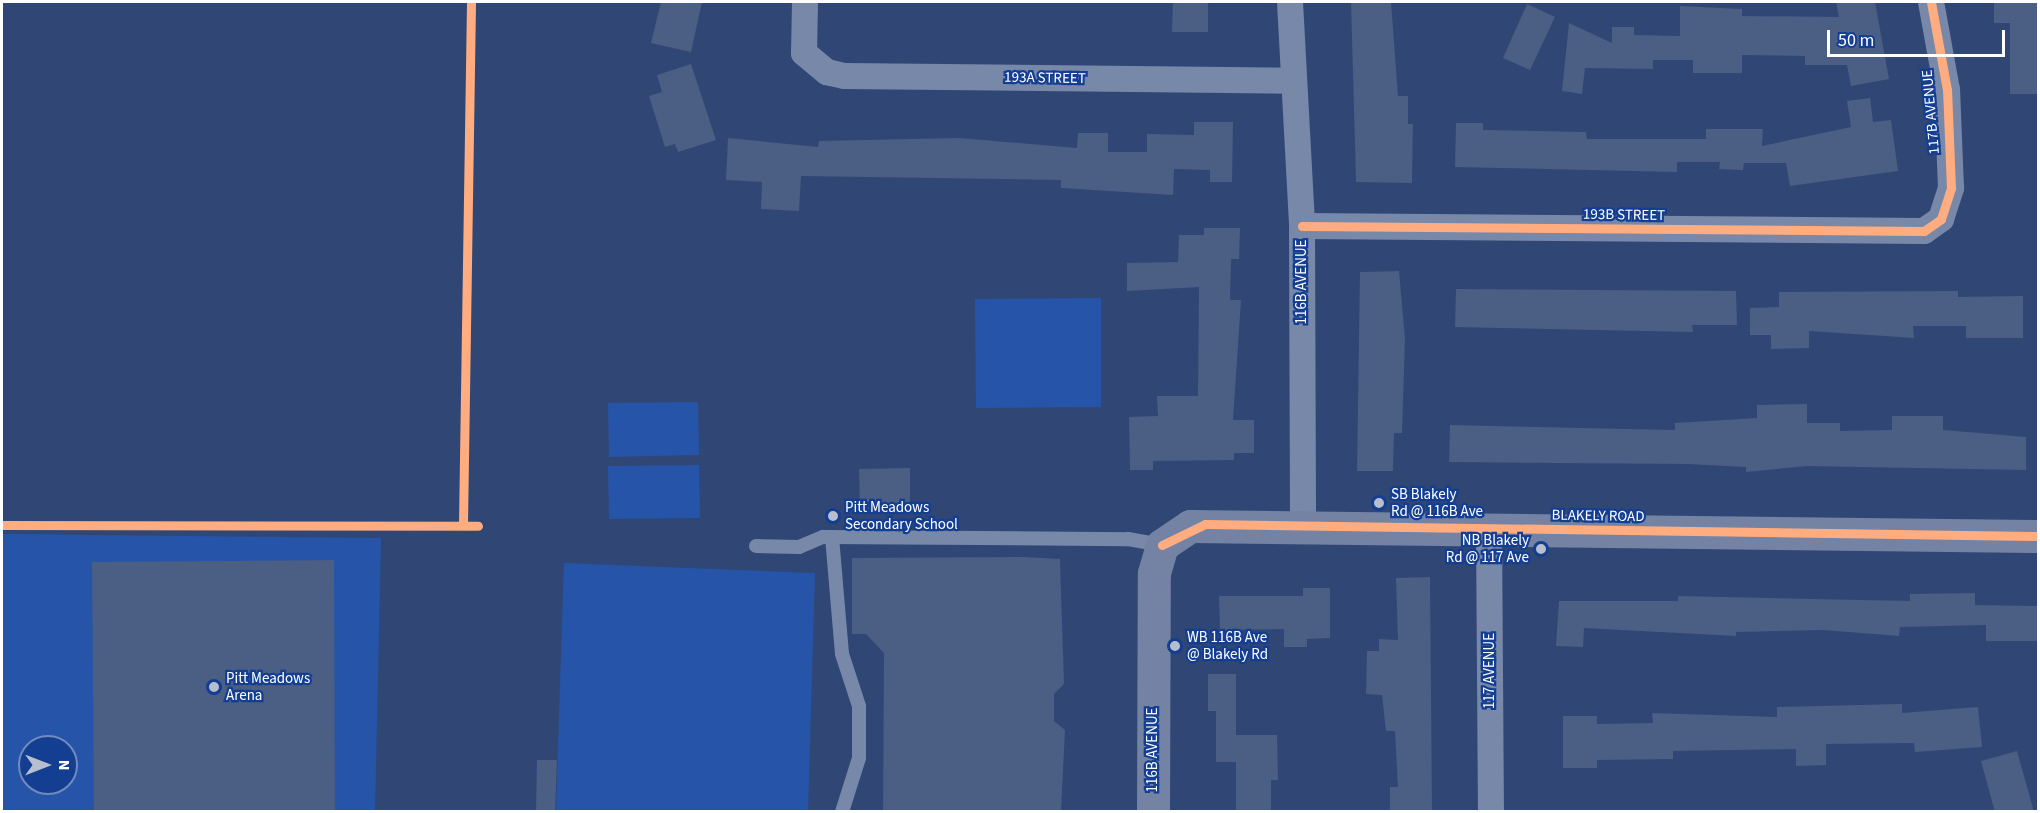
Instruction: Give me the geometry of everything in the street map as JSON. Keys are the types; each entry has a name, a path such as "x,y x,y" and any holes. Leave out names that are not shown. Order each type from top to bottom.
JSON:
{"street":[{"name":"193A STREET","path":"805,2 804,53 826,72 845,76 1294,81"},
{"name":"116B AVENUE","path":"1290,2 1302,226 1304,528"},
{"name":"117B AVENUE","path":"1931,2 1950,119 1950,188 1941,219"},
{"name":"193B STREET","path":"1302,226 1910,233 1941,219"},
{"name":"BLAKELY ROAD","path":"1162,545 1205,524 1304,528 2038,536"},
{"name":"117 AVENUE","path":"1489,530 1491,812"},
{"name":"116B AVENUE","path":"1153,812 1153,590 1162,545"}],"lane":[{"path":"828,537 842,654 860,706 859,758 842,812"},
{"path":"756,546 799,547 828,537 1128,539 1162,545"}],"shaded area":[{"path":"1101,298 1101,407 976,408 975,299"},
{"path":"698,402 699,455 609,457 608,403"},
{"path":"699,465 700,518 609,519 608,466"},
{"name":"Pitt Meadows Arena","path":"2,534 381,538 375,811 2,812"},
{"path":"564,563 815,573 808,811 556,811"}],"building":[{"path":"661,2 702,2 691,52 651,43"},
{"path":"1173,2 1208,2 1208,32 1172,32"},
{"path":"1351,2 1391,2 1398,96 1408,96 1408,124 1413,124 1412,183 1356,182"},
{"path":"1836,2 1875,2 1889,79 1851,86 1847,65 1805,65 1805,56 1742,55 1742,73 1693,73 1693,60 1653,60 1653,69 1585,68 1582,94 1562,91 1569,23 1612,43 1612,27 1634,27 1634,35 1680,36 1680,6 1742,9 1742,16 1839,17"},
{"path":"1994,2 2038,2 2038,94 2010,94 2010,23 1994,23"},
{"path":"1527,4 1555,17 1530,70 1503,58"},
{"path":"691,64 716,140 678,152 675,144 665,147 649,96 662,92 657,75"},
{"path":"1870,98 1873,122 1891,120 1898,171 1790,186 1786,163 1744,163 1743,170 1719,169 1720,162 1677,162 1677,172 1455,167 1456,123 1483,123 1483,130 1586,132 1587,139 1706,139 1706,129 1763,129 1762,146 1851,127 1847,101"},
{"path":"1194,122 1233,122 1232,182 1210,182 1210,170 1174,169 1173,195 1061,188 1061,180 801,176 799,211 761,209 762,182 726,180 728,138 818,147 819,141 959,138 1077,148 1078,133 1108,133 1108,152 1147,152 1147,134 1194,135"},
{"path":"1204,228 1240,228 1239,259 1231,259 1230,300 1241,300 1233,420 1254,420 1254,453 1234,453 1234,460 1153,461 1153,470 1130,470 1129,417 1158,416 1157,396 1198,396 1199,287 1127,291 1127,263 1178,262 1179,235 1204,235"},
{"path":"1399,271 1405,339 1402,433 1394,433 1393,471 1357,471 1360,272"},
{"path":"1456,289 1736,291 1737,325 1692,325 1693,332 1455,327"},
{"path":"1958,291 1958,297 2023,296 2023,338 1966,338 1966,326 1913,326 1914,338 1809,331 1809,348 1771,349 1771,335 1750,335 1750,308 1779,307 1779,292"},
{"path":"1807,404 1807,423 1840,423 1840,431 1892,430 1892,416 1943,416 1943,430 2026,437 2026,470 1807,466 1746,472 1746,467 1688,464 1449,462 1450,425 1675,430 1675,423 1757,418 1757,405"},
{"path":"910,468 910,508 860,509 859,469"},
{"name":"Pitt Meadows Secondary School","path":"1025,557 1060,559 1064,684 1054,694 1054,721 1065,730 1061,812 883,812 884,653 866,634 852,634 852,558"},
{"name":"Pitt Meadows Arena","path":"334,560 335,812 94,812 92,562"},
{"path":"1430,577 1432,812 1390,812 1390,787 1398,787 1395,731 1386,731 1382,695 1366,694 1367,651 1379,651 1379,639 1398,640 1396,578"},
{"path":"1303,588 1330,588 1330,638 1307,639 1307,647 1284,647 1284,629 1220,630 1219,596 1303,596"},
{"path":"1975,593 1975,605 2038,606 2038,641 1986,641 1986,625 1900,627 1899,636 1823,630 1736,632 1736,636 1584,628 1583,647 1556,646 1559,601 1678,601 1678,596 1910,601 1910,594"},
{"path":"1208,674 1236,674 1236,735 1277,735 1278,780 1271,780 1271,812 1236,812 1236,762 1216,762 1216,711 1208,711"},
{"path":"1902,704 1902,713 1978,707 1982,747 1915,752 1914,743 1826,744 1826,765 1796,766 1796,749 1673,751 1673,759 1597,760 1597,768 1563,768 1563,716 1597,716 1597,724 1653,723 1652,713 1777,717 1777,707"},
{"path":"2017,751 2034,812 1995,812 1981,761"},
{"path":"537,760 557,760 555,812 536,812"}],"cycle path":[{"path":"463,524 471,2"},
{"path":"1302,226 1924,231 1941,219 1951,188 1947,90 1931,2"},
{"path":"1162,545 1205,524 2038,536"},
{"path":"2,525 478,526"}],"place":[{"name":"SB Blakely Rd @ 116B Ave","path":"1379,503"},
{"name":"Pitt Meadows Secondary School","path":"833,516"},
{"name":"NB Blakely Rd @ 117 Ave","path":"1541,549"},
{"name":"WB 116B Ave @ Blakely Rd","path":"1175,646"},
{"name":"Pitt Meadows Arena","path":"214,687"}]}
